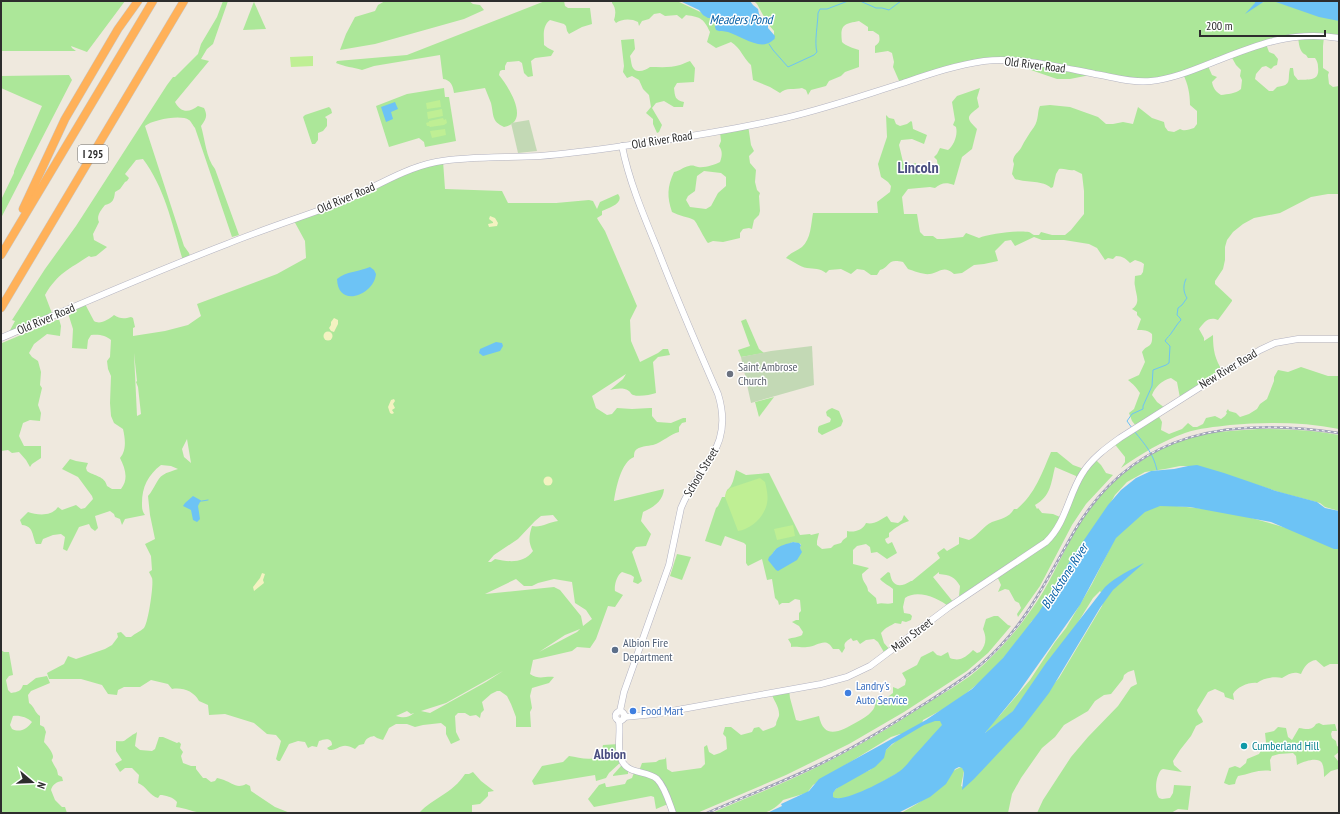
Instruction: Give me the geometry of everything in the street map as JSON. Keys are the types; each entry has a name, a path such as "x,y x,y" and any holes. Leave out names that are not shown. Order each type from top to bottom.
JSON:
{"highway":[{"path":"2,253 65,119 118,29 138,1"},
{"name":"I 295","path":"2,253 152,1"},
{"name":"I 295","path":"1,308 184,1"}],"street":[{"name":"Old River Road","path":"1,338 191,258 338,203 405,172 434,163 463,159 540,156 716,132 797,116 937,72 977,62 998,60 1033,63 1130,80 1147,81 1174,77 1272,41 1288,37 1308,35 1339,38"},
{"name":"School Street","path":"622,146 625,161 639,203 684,317 718,394 722,408 723,421 716,451 681,508 669,565 624,692 620,711 624,714 622,719"},
{"name":"New River Road","path":"1128,432 1235,365 1275,343 1298,339 1339,339"},
{"name":"Main Street","path":"622,719 821,684 846,677 863,670 887,654 949,606 1046,542 1058,529 1082,473 1103,451 1128,432"},
{"path":"622,719 620,750 622,761 633,771 649,775 656,779 663,789 673,813"}],"green space":[{"path":"125,1 87,52 71,46 76,51 1,51 1,2"},
{"path":"223,1 228,1 213,44 207,49 201,59 209,61 175,102 177,106 185,111 191,110 198,106 204,108 206,117 201,126 208,154 239,235 232,237 195,128 190,121 185,118 173,118 160,120 149,124 145,126 184,246 191,258 183,261 168,208 157,182 143,159 136,160 125,174 129,178 127,181 115,192 113,201 105,205 99,215 99,222 93,234 94,240 107,247 96,256 89,256 69,269 54,282 45,295 53,316 35,324 28,323 9,332 15,321 12,320 45,269 76,226 167,85 173,77 175,77 198,54 201,44 217,17"},
{"path":"385,1 469,1 473,4 480,5 484,10 464,19 375,44 340,50 355,17 375,11 378,5"},
{"path":"545,1 564,1 565,6 568,8 590,8 592,24 582,27 569,34 564,24 550,20 547,22 544,35 544,45 554,51 551,56 535,58 531,61 533,76 528,77 524,73 522,63 519,61 507,62 505,70 500,71 499,75 514,99 517,112 513,123 504,127 495,120 491,103 485,88 454,93 451,84 443,79 440,55 374,66 362,70 336,63 337,61 407,55"},
{"path":"612,1 677,1 713,18 774,36 774,31 754,1 1255,1 1259,3 1281,1 1289,6 1300,7 1339,19 1339,38 1324,37 1323,68 1329,72 1329,84 1333,87 1339,86 1339,194 1311,197 1280,213 1254,218 1233,232 1227,240 1225,247 1223,269 1215,281 1215,284 1232,301 1218,320 1209,319 1199,329 1204,341 1213,335 1215,355 1223,372 1180,398 1177,382 1171,378 1159,384 1152,395 1157,402 1165,408 1157,413 1162,422 1161,430 1169,434 1182,429 1188,423 1193,427 1197,427 1203,424 1206,418 1215,416 1221,419 1225,416 1228,409 1240,417 1249,414 1257,409 1260,404 1267,399 1274,381 1274,377 1278,370 1288,372 1301,367 1328,376 1339,376 1339,429 1312,425 1258,423 1201,429 1190,431 1168,440 1121,468 1125,462 1125,457 1113,442 1136,426 1129,413 1134,409 1140,393 1128,380 1139,375 1145,362 1142,352 1152,342 1152,334 1143,330 1137,330 1141,319 1137,315 1137,312 1132,309 1135,307 1137,301 1135,276 1141,275 1144,264 1135,260 1130,263 1124,258 1118,256 1113,259 1108,258 1105,260 1097,248 1089,244 1064,240 1042,240 1034,237 1015,246 1011,240 1005,241 995,251 998,261 974,265 962,273 954,274 947,270 930,274 922,273 908,269 903,262 898,261 891,262 880,270 877,275 871,275 864,270 857,269 851,274 841,269 829,270 826,273 819,269 807,268 786,258 805,244 810,231 813,213 878,213 877,202 890,192 891,186 881,177 878,164 887,137 886,115 889,118 894,119 896,124 900,126 911,121 913,129 927,135 924,144 912,139 901,140 899,145 903,162 908,165 916,163 916,169 920,172 934,175 938,169 937,160 934,157 940,148 948,150 956,136 956,127 953,125 955,120 952,102 957,96 980,88 977,98 979,107 969,117 977,129 972,149 962,157 954,185 944,184 935,188 908,189 902,197 904,214 917,214 920,232 924,236 933,236 937,239 963,237 966,233 979,238 1011,232 1029,232 1034,235 1039,235 1041,232 1052,235 1065,235 1084,214 1082,174 1074,170 1059,169 1056,174 1053,187 1051,188 1044,184 1015,179 1012,174 1014,157 1036,124 1040,106 1050,105 1070,107 1098,117 1106,124 1123,122 1133,124 1138,107 1152,118 1164,122 1168,131 1174,132 1180,129 1187,130 1194,128 1197,124 1197,111 1190,105 1190,97 1183,74 1150,80 1090,75 1070,79 1057,79 1025,68 1022,66 1022,61 995,59 900,83 893,67 894,62 892,53 888,51 875,53 875,46 878,44 880,38 879,35 873,31 868,31 868,27 859,21 846,24 844,26 842,29 842,42 859,50 859,67 845,72 841,76 829,81 826,86 811,90 808,95 806,90 802,88 788,89 780,93 753,80 751,65 737,47 731,42 716,48 707,42 710,32 704,21 701,19 686,15 682,19 677,15 665,16 660,13 654,14 649,19 642,21 639,26 638,22 629,20 616,23 614,20 615,9","holes":["1298,37 1302,52 1308,58 1315,58 1317,61 1317,75 1313,79 1298,80 1294,75 1293,68 1290,68 1287,83 1277,87 1273,91 1269,91 1255,79 1256,74 1262,67 1266,66 1271,69 1277,65 1278,59 1274,54 1269,52 1266,44","1231,56 1241,70 1241,89 1234,93 1221,95 1215,90 1212,84 1217,77 1212,75 1208,66"]},
{"path":"254,2 266,29 243,30 253,4"},
{"path":"634,39 635,49 630,56 633,69 635,70 643,71 650,67 673,67 690,61 695,68 694,82 677,83 674,88 676,98 684,102 683,107 674,107 664,101 656,103 652,108 662,125 657,133 653,124 653,119 646,113 651,107 649,95 643,89 639,80 632,76 627,78 623,72 624,66 621,40"},
{"path":"313,56 313,66 291,67 290,57"},
{"path":"69,75 72,80 1,218 1,200 42,106 1,88 1,76"},
{"path":"444,88 445,97 449,97 456,141 425,147 424,142 419,138 389,147 376,106 407,94"},
{"path":"440,100 441,107 427,109 426,103"},
{"path":"329,107 332,113 325,117 327,119 327,126 323,131 318,133 318,140 315,144 312,144 303,117"},
{"path":"442,109 443,116 428,119 427,112"},
{"path":"443,118 444,120 446,119 447,123 444,125 427,126 426,123 429,121"},
{"path":"529,120 537,151 518,153 511,123"},
{"path":"748,125 751,145 754,151 749,156 750,163 756,170 755,182 757,190 760,193 760,211 759,215 754,220 752,229 743,229 740,233 740,238 723,242 713,241 708,243 694,220 672,212 669,202 669,187 674,172 689,166 704,167 720,162 722,154 719,146 721,141 720,132","holes":["704,171 721,173 726,177 726,186 718,193 711,206 706,209 690,207 686,200 688,196 695,191 697,176"]},
{"path":"445,129 446,135 432,138 430,131"},
{"path":"443,161 445,189 502,191 508,203 556,203 589,200 593,201 597,209 600,202 618,194 620,197 618,203 602,211 602,215 597,218 605,231 637,306 630,320 631,341 640,362 663,349 668,349 670,355 658,357 653,362 656,393 638,396 631,394 629,391 624,389 610,390 623,379 626,374 592,396 596,408 607,415 612,414 617,408 652,408 652,416 657,422 671,423 686,418 686,422 682,423 679,427 679,432 657,444 637,449 634,457 629,460 622,470 618,483 614,501 664,489 660,500 651,508 643,512 641,521 651,534 646,546 636,547 632,552 642,581 638,584 633,582 634,577 631,575 622,572 619,575 615,583 615,591 623,595 615,607 608,606 596,639 590,648 577,647 572,651 533,660 530,674 539,677 554,677 549,683 532,688 530,696 532,708 530,712 531,727 516,727 516,717 507,696 500,691 497,691 482,702 484,710 481,713 480,718 476,715 470,716 465,713 458,713 455,716 456,732 460,740 451,744 446,734 446,727 441,723 415,727 407,724 396,724 389,728 383,740 374,736 367,739 364,744 359,745 355,749 344,746 329,750 327,748 332,745 332,742 327,739 319,741 317,747 312,746 308,748 305,742 298,741 289,744 280,761 278,761 276,759 281,741 276,735 267,734 254,723 225,714 209,715 208,705 199,701 191,692 187,690 172,689 168,684 151,680 140,687 124,687 118,690 117,695 108,694 102,685 81,679 49,679 47,673 64,664 68,656 76,659 105,649 112,645 118,637 117,633 121,632 126,637 131,637 146,625 152,582 149,572 152,570 151,556 145,544 155,539 148,496 161,477 166,473 178,469 171,466 161,465 149,477 142,497 142,509 145,515 125,519 122,525 120,519 115,517 110,511 95,516 98,528 95,531 89,524 79,527 67,551 63,549 65,537 61,534 43,539 41,544 36,544 31,529 22,525 20,520 28,512 48,514 58,507 62,510 76,505 81,509 85,508 93,499 78,477 62,469 70,459 88,463 86,468 87,471 102,478 107,486 112,489 121,489 126,477 120,458 125,448 123,429 114,423 111,416 111,376 107,361 110,357 111,340 102,335 91,335 88,340 87,349 72,348 73,329 67,310 84,302 94,321 96,322 104,321 114,315 122,318 131,317 133,318 135,327 133,328 133,336 165,331 188,325 201,316 197,304 277,274 306,258 305,241 293,219 392,178","holes":["134,353 136,382 138,387 141,414 137,416","187,439 191,463 184,457 182,449","553,515 558,521 539,526 532,526 530,533 530,545 533,551 525,558 516,561 495,559 488,562 494,555 518,539 541,516","516,579 524,586 532,586 554,579 572,582 575,603 586,610 592,619 583,626 581,616 560,590 554,587 485,594","580,629 577,632 539,652 565,635","503,671 430,713 421,711 446,703","407,711 411,714 414,713 408,717 396,716"]},
{"path":"59,319 61,326 60,336 47,334 34,344 29,353 38,361 41,372 40,385 42,388 38,405 41,413 40,421 30,420 23,423 19,436 24,446 41,446 41,458 30,467 19,452 12,453 8,450 1,451 1,346 2,343"},
{"path":"746,319 759,349 764,353 741,357 738,350 750,346 741,321"},
{"path":"812,346 814,385 751,403 741,357 771,351"},
{"path":"774,397 759,417 755,402"},
{"path":"832,408 839,411 843,421 841,426 822,435 818,432 818,428 819,426 830,422 831,419 827,416 826,412"},
{"path":"1258,429 1299,430 1339,435 1339,511 1325,507 1320,503 1282,493 1197,466 1180,466 1145,472 1127,482 1115,495 1041,613 1031,622 1029,627 991,673 953,704 923,720 922,724 947,717 945,725 903,770 870,789 846,798 833,799 830,796 836,789 853,777 870,770 886,750 904,734 900,734 891,737 813,785 807,793 783,800 767,812 712,813 796,777 864,742 897,723 970,676 981,667 1001,647 1028,615 1049,582 1084,516 1111,485 1134,466 1159,450 1195,436"},
{"path":"1051,452 1057,452 1073,465 1084,469 1094,458 1106,473 1113,475 1086,504 1072,525 1040,586 1018,617 1017,614 1021,608 1019,603 1015,601 1009,590 1005,589 998,592 1001,585 997,576 961,599 959,596 960,586 956,580 949,576 939,574 939,572 933,577 954,603 949,607 934,598 916,594 905,598 903,607 904,613 912,616 911,620 906,622 902,621 901,624 895,623 881,633 884,643 890,650 885,654 878,642 874,639 866,640 860,644 857,640 853,641 851,638 845,643 845,648 842,653 839,649 833,649 828,643 825,642 807,647 791,647 788,639 800,636 803,632 799,626 792,622 799,620 799,613 801,611 800,600 795,599 789,603 782,603 779,605 775,598 772,579 767,580 762,559 748,566 746,563 746,545 744,543 725,536 721,546 705,541 716,508 722,497 725,497 727,490 732,484 736,470 746,475 769,473 800,535 819,533 817,545 822,549 831,548 834,545 841,543 847,537 847,531 852,532 858,530 866,523 874,523 887,516 891,522 898,523 902,520 904,515 909,521 894,529 889,533 889,537 885,539 888,544 892,542 897,553 887,559 877,552 871,553 870,547 866,544 857,546 853,550 853,564 869,568 862,574 862,577 868,591 876,598 877,604 893,603 893,589 880,579 888,572 897,585 903,585 912,581 940,558 937,553 944,548 947,551 959,544 959,537 969,540 992,522 1007,516 1014,509 1017,509 1029,497","holes":["1055,467 1076,476 1078,480 1060,517 1053,514 1042,513 1035,505 1044,498 1050,489","793,542 801,544 800,548 771,556 775,550"]},
{"path":"760,478 765,482 768,498 766,507 762,516 755,523 738,531 725,497 726,492 730,488"},
{"path":"1156,504 1227,511 1339,543 1339,664 1330,664 1324,667 1316,660 1313,661 1303,669 1301,674 1293,673 1282,678 1269,678 1257,683 1250,683 1237,689 1233,694 1234,700 1225,697 1224,693 1215,689 1208,692 1197,710 1203,722 1196,726 1191,736 1173,761 1174,765 1182,772 1163,769 1159,773 1157,780 1156,792 1159,798 1162,799 1170,798 1173,793 1174,785 1191,786 1188,810 1178,809 1171,813 1037,813 1043,800 1071,757 1118,706 1131,687 1137,684 1134,670 1124,675 1123,679 1111,694 1104,695 1095,701 1088,711 1064,725 1055,737 1042,748 1021,778 1012,794 1008,813 901,813 931,794 949,774 962,767 964,771 961,786 963,787 1059,678 1102,606 1104,598 1100,591 1093,598 1072,632 1016,709 988,732 986,732 989,726 1030,680 1066,628 1092,584 1119,530 1136,511"},
{"path":"793,525 795,536 777,540 774,529"},
{"path":"677,554 691,557 682,580 670,576"},
{"path":"998,616 1011,626 988,653 967,671 904,712 849,744 786,775 697,813 673,813 668,804 656,809 654,797 651,796 594,807 588,799 599,785 605,783 606,787 608,787 625,784 627,780 632,778 635,770 639,771 642,763 656,762 665,759 666,757 667,769 672,772 701,768 705,764 704,747 707,745 709,752 714,755 727,749 726,737 723,734 725,727 731,727 741,735 752,732 754,728 759,727 763,731 774,727 776,725 779,713 771,692 789,689 796,720 800,721 819,716 821,724 825,729 834,732 839,731 863,719 870,713 874,708 878,697 885,699 893,693 893,687 898,689 905,685 906,680 902,673 917,665 921,657 933,651 937,655 941,656 948,652 950,658 960,659 965,657 973,650 977,653 980,652 984,647 985,635 983,629 986,619"},
{"path":"1,650 4,652 9,652 13,675 9,676 6,680 8,690 11,693 19,691 23,685 27,685 36,678 47,676 50,683 31,691 28,695 29,703 40,716 40,725 44,727 46,732 44,742 50,749 53,758 52,760 57,769 58,775 62,777 63,781 52,786 51,790 55,800 62,807 65,807 67,813 1,813","holes":["13,716 20,716 32,722 28,727 18,731 12,729 10,725"]},
{"path":"1319,723 1323,725 1335,724 1337,731 1332,731 1331,734 1332,738 1336,741 1337,746 1339,747 1339,752 1334,756 1338,761 1338,769 1331,771 1324,777 1323,766 1320,761 1310,760 1297,765 1296,756 1293,753 1279,754 1272,756 1270,760 1271,771 1258,771 1238,776 1235,784 1229,785 1224,783 1229,768 1235,766 1240,768 1246,763 1247,759 1259,754 1266,742 1265,733 1274,731 1278,727 1286,728 1288,737 1292,740 1299,728 1311,729"},
{"path":"137,732 135,746 140,750 152,751 155,749 159,737 163,737 177,743 179,742 181,744 180,748 183,752 181,756 183,763 196,766 196,769 203,778 206,778 211,782 215,781 217,778 237,786 246,784 250,786 251,791 275,807 290,813 198,812 176,807 177,802 164,795 160,795 158,798 155,797 138,783 139,775 132,768 125,768 120,772 115,764 122,760 116,751 116,741 125,740"},
{"path":"619,744 622,761 609,773 606,778 596,781 595,775 534,785 532,781 542,766 563,762 569,756 585,759 595,758 601,751 603,745"},
{"path":"621,766 628,771 628,774 613,776 613,775"},
{"path":"473,772 481,781 494,791 488,792 488,796 480,804 472,805 472,813 419,813 449,791 465,774"}],"sand":[{"path":"490,216 495,218 498,223 497,226 489,227 488,224 493,223 489,219"},
{"path":"334,318 338,320 338,324 334,332 329,328"},
{"path":"328,331 333,336 328,341 323,336"},
{"path":"394,399 395,401 393,404 395,408 392,410 394,413 392,414 390,413 388,407 391,400"},
{"path":"546,477 550,477 552,481 550,485 546,485 544,483 544,479"},
{"path":"262,573 265,574 263,580 264,583 254,591 253,587"}],"water":[{"name":"Meaders Pond","path":"680,1 750,1 758,9 759,14 768,25 768,28 775,36 775,39 767,44 756,44 728,32 718,31 715,27 716,21 703,15 699,10"},
{"path":"1255,1 1265,1 1245,14 1255,3"},
{"path":"1273,1 1339,1 1339,21 1319,17"},
{"path":"395,102 398,109 391,112 393,119 386,122 381,107"},
{"path":"370,267 376,274 374,281 369,288 356,296 343,294 339,288 337,279 344,274"},
{"path":"496,342 502,343 503,346 500,351 483,356 479,353 480,349"},
{"name":"Blackstone River","path":"1197,465 1224,473 1276,491 1317,502 1325,508 1339,511 1339,549 1334,549 1271,522 1190,507 1160,506 1145,512 1116,538 1080,605 1018,693 985,733 1013,711 1046,663 1105,587 1119,576 1144,563 1113,590 1100,608 1049,693 1023,727 962,790 964,772 962,768 959,767 955,769 946,784 930,797 898,813 767,813 782,806 781,804 809,791 819,779 926,720 972,689 1003,658 1039,612 1073,556 1108,505 1121,490 1136,478 1151,471","holes":["935,721 940,721 942,725 900,771 856,794 846,797 833,797 833,793 836,789 875,767 884,758 886,750 892,744 924,725"]},
{"path":"193,496 202,501 198,506 200,519 197,522 193,520 191,510 183,506"},
{"path":"793,542 801,545 800,548 802,552 797,560 778,571 776,570 768,560 769,557 779,547"}],"waterway":[{"path":"769,44 788,67 814,55 817,52 816,33 818,13 820,9 827,9 848,1"},
{"path":"860,1 876,8 889,10 901,1"},
{"path":"1132,428 1127,421 1132,414 1143,409 1152,386 1153,370 1169,363 1170,346 1165,341 1181,320 1177,315 1178,308 1187,298 1184,288 1186,279"},
{"path":"1135,432 1151,454 1157,470"},
{"path":"202,501 208,500"}],"railway":[{"path":"707,813 845,752 936,697 979,666 1009,636 1022,619 1044,585 1075,530 1099,496 1126,470 1156,451 1189,438 1224,430 1261,427 1299,428 1339,433"}],"place":[{"name":"Saint Ambrose Church","path":"730,374"},
{"name":"Albion Fire Department","path":"615,650"},
{"name":"Landry's Auto Service","path":"848,693"},
{"name":"Food Mart","path":"633,711"},
{"name":"Cumberland Hill","path":"1244,746"}],"district":[{"name":"Lincoln","path":"918,167"},
{"name":"Albion","path":"610,754"}]}
